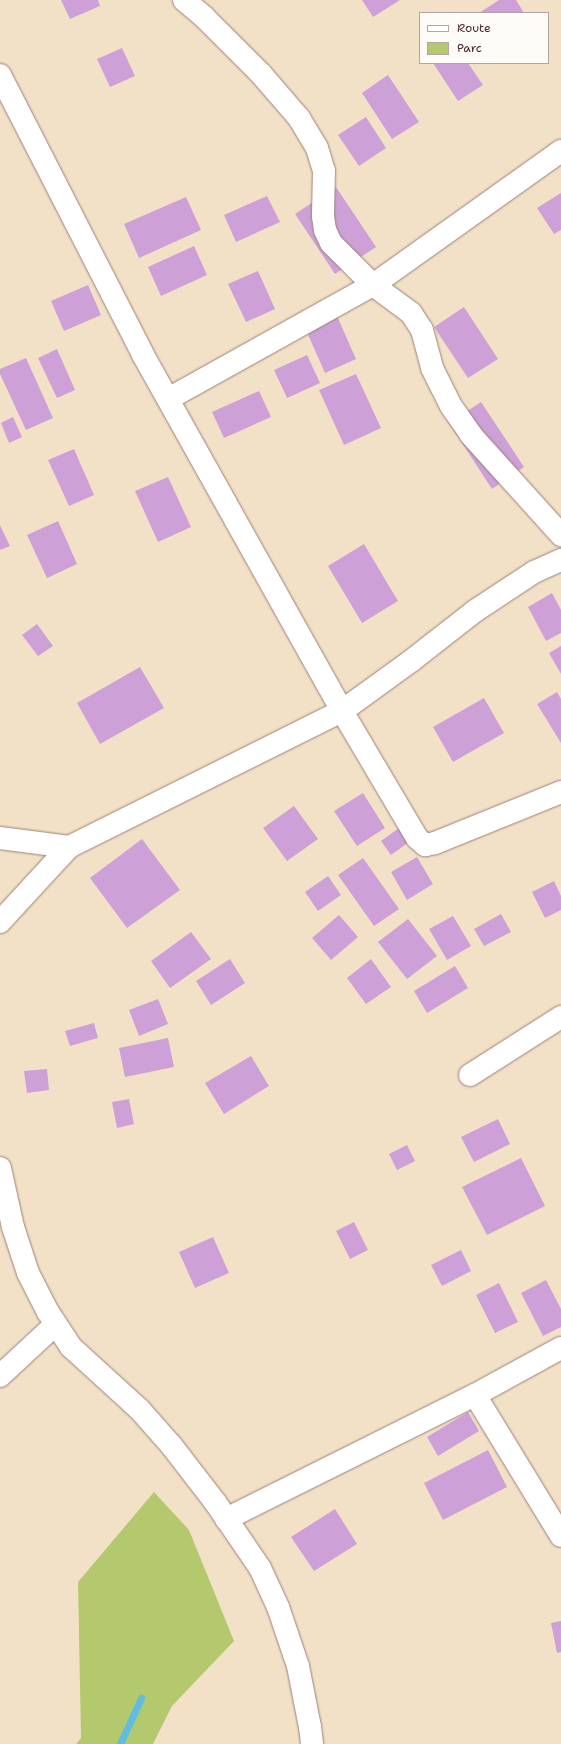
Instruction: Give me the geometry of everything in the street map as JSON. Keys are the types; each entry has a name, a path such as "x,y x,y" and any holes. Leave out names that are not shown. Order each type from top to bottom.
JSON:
{"street":[{"path":"184,0 204,17 261,74 299,118 317,148 324,171 322,216 325,230 332,243 374,285 411,313 422,330 432,368 451,406 467,430 561,535"},
{"path":"0,75 142,353 342,712 417,838 425,845 442,840 561,792"},
{"path":"168,399 374,285 561,151"},
{"path":"0,922 69,848 342,712 412,661 475,612 534,572 561,560"},
{"path":"0,838 69,848"},
{"path":"470,1075 561,1017"},
{"path":"0,1168 13,1227 28,1273 56,1324 71,1347 140,1410 171,1445 260,1568 278,1607 298,1666 312,1744"},
{"path":"0,1376 56,1324"},
{"path":"226,1519 475,1396 561,1348"},
{"path":"475,1396 561,1536"}],"green space":[{"path":"154,1492 189,1530 234,1641 172,1706 153,1744 76,1744 81,1738 78,1582"}],"building":[{"path":"61,0 98,0 100,6 70,19"},
{"path":"362,0 400,0 373,17"},
{"path":"499,0 516,0 523,12 481,12"},
{"path":"122,48 135,76 110,87 97,59"},
{"path":"434,64 469,64 483,85 458,101"},
{"path":"388,75 419,122 392,139 362,93"},
{"path":"366,117 386,148 359,166 338,135"},
{"path":"336,187 376,247 335,274 295,214"},
{"path":"561,193 561,230 554,234 537,208"},
{"path":"267,196 280,222 236,242 224,215"},
{"path":"186,197 201,230 139,258 124,224"},
{"path":"194,246 207,275 161,296 148,267"},
{"path":"258,271 275,309 246,322 228,284"},
{"path":"88,285 101,315 64,331 51,301"},
{"path":"464,307 498,359 468,378 434,327"},
{"path":"337,316 356,359 325,373 306,330"},
{"path":"57,349 75,390 57,398 38,358"},
{"path":"307,355 320,383 287,398 274,370"},
{"path":"26,358 53,418 26,430 0,374 0,369"},
{"path":"356,374 381,428 344,445 319,390"},
{"path":"259,391 271,417 224,438 212,412"},
{"path":"481,402 524,467 492,489 449,423"},
{"path":"13,417 22,437 9,443 1,423"},
{"path":"74,449 94,495 69,506 48,460"},
{"path":"168,477 191,527 158,542 135,491"},
{"path":"58,521 77,564 47,578 27,535"},
{"path":"0,525 10,546 0,550"},
{"path":"364,544 398,601 362,623 328,566"},
{"path":"552,593 561,610 561,633 546,641 528,607"},
{"path":"37,624 53,646 38,656 22,635"},
{"path":"561,646 561,674 549,653"},
{"path":"140,667 164,708 100,744 77,703"},
{"path":"557,692 561,699 561,743 537,704"},
{"path":"484,698 504,733 453,762 433,727"},
{"path":"363,793 385,828 357,846 334,811"},
{"path":"294,806 318,839 287,861 263,828"},
{"path":"403,825 413,839 391,855 381,841"},
{"path":"142,839 180,890 127,928 90,878"},
{"path":"417,857 433,884 407,900 391,872"},
{"path":"363,858 399,909 374,926 338,875"},
{"path":"328,876 341,895 318,911 305,892"},
{"path":"554,881 561,896 561,910 545,918 532,892"},
{"path":"501,914 511,932 484,946 474,929"},
{"path":"339,915 358,937 331,960 312,938"},
{"path":"453,916 471,946 447,960 429,929"},
{"path":"408,919 437,956 407,979 378,942"},
{"path":"191,932 211,959 170,988 151,961"},
{"path":"230,959 245,983 211,1005 196,981"},
{"path":"371,959 391,987 366,1004 347,978"},
{"path":"455,966 468,988 427,1013 414,991"},
{"path":"158,999 168,1024 139,1036 129,1010"},
{"path":"94,1023 98,1038 70,1046 65,1031"},
{"path":"168,1038 174,1067 125,1077 119,1048"},
{"path":"251,1056 269,1086 224,1114 205,1083"},
{"path":"47,1069 49,1090 27,1093 24,1071"},
{"path":"129,1099 134,1124 117,1128 112,1102"},
{"path":"498,1119 510,1144 474,1162 461,1137"},
{"path":"407,1145 415,1161 397,1170 389,1154"},
{"path":"521,1158 545,1206 487,1235 462,1187"},
{"path":"354,1222 368,1250 350,1259 336,1231"},
{"path":"213,1237 229,1273 195,1288 179,1252"},
{"path":"461,1250 471,1271 442,1286 431,1265"},
{"path":"546,1280 561,1309 561,1327 543,1336 521,1293"},
{"path":"499,1283 518,1322 495,1333 476,1295"},
{"path":"468,1412 479,1431 438,1456 427,1437"},
{"path":"488,1450 507,1487 443,1520 424,1483"},
{"path":"335,1509 357,1544 314,1571 291,1537"},
{"path":"561,1621 561,1652 557,1653 551,1623"}],"waterway":[{"path":"120,1744 141,1698"}]}
